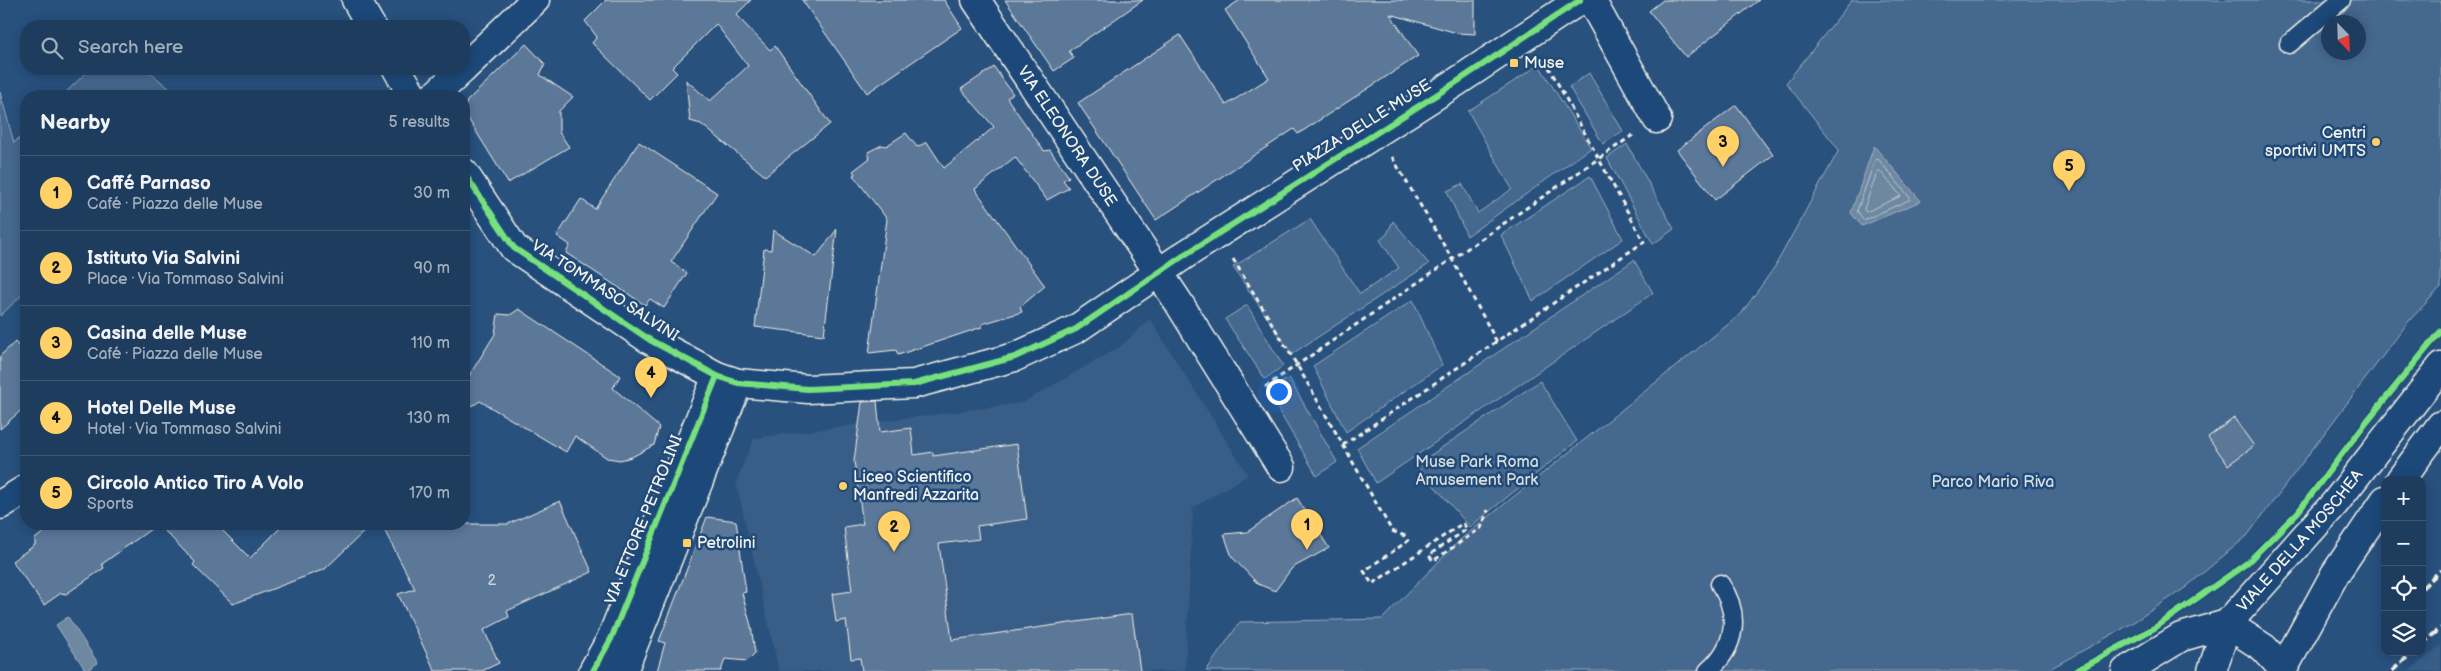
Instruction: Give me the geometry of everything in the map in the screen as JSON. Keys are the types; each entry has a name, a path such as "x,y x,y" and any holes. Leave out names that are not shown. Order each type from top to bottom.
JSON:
{"street":[{"path":"356,0 368,20"},
{"path":"470,61 535,0"},
{"name":"VIA ELEONORA DUSE","path":"976,0 1158,273"},
{"name":"PIAZZA DELLE MUSE","path":"1158,273 1580,0"},
{"path":"1591,0 1657,119"},
{"path":"401,75 409,90"},
{"path":"440,90 456,75"},
{"name":"VIA TOMMASO SALVINI","path":"470,182 514,248 650,340 727,379 808,389 914,384 1015,357 1076,329 1158,273"},
{"path":"1158,273 1281,466"},
{"name":"VIALE DELLA MOSCHEA","path":"2126,671 2181,637 2227,624 2335,503 2441,367"},
{"path":"623,671 727,379"},
{"name":"VIA ETTORE PETROLINI","path":"593,671 611,639 727,379"},
{"path":"2403,476 2441,425"},
{"path":"0,505 20,493"},
{"path":"2212,671 2227,624 2264,648 2283,670 2335,574 2381,506"}],"lane":[{"path":"2290,44 2342,0"},
{"path":"1708,671 1728,649 1733,630 1731,605 1720,584"}],"path":[{"path":"1343,445 1644,242 1600,158 1542,55"},
{"path":"1242,403 1657,119"},
{"path":"1391,154 1452,259 1497,342"},
{"path":"1231,256 1297,365 1392,531 1405,536 1408,541 1364,571 1372,584 1463,522 1466,529 1430,555 1433,561 1481,528 1488,510"}],"shaded area":[{"path":"1150,319 1248,475 1193,508 1185,671 779,671 736,482 754,438 1022,403 1121,346"},
{"path":"2441,645 2441,671 2409,671"}],"green space":[{"name":"Parco Mario Riva","path":"1852,0 2441,0 2441,287 2409,321 2247,536 2185,588 2129,625 2046,671 1206,671 1240,622 1382,619 1461,539 1741,314 1774,268 1839,150 1786,83"},
{"path":"1539,65 1591,148 1467,236 1447,191 1462,184 1478,213 1512,189 1468,111"},
{"path":"1589,73 1623,131 1603,144 1569,87"},
{"path":"84,75 153,75 171,90 68,90"},
{"path":"0,92 14,143 20,137 20,297 0,316"},
{"path":"1627,144 1674,229 1653,244 1607,158"},
{"path":"1590,176 1623,239 1533,301 1501,235"},
{"path":"1310,219 1360,294 1399,268 1380,240 1387,234 1393,221 1429,264 1292,354 1233,267"},
{"path":"1634,260 1653,293 1376,483 1357,448"},
{"path":"1413,300 1442,365 1346,432 1313,366"},
{"path":"1247,305 1283,366 1265,379 1225,319"},
{"path":"1289,378 1337,462 1317,476 1267,391"},
{"name":"Muse Park Roma Amusement Park","path":"1540,381 1577,441 1470,527 1416,465"}],"water":[{"path":"1874,146 1921,201 1862,226 1851,213"},
{"path":"68,617 98,663 86,671 56,625"}],"building":[{"path":"606,0 751,0 736,15 770,50 775,46 830,124 765,176 701,124 690,121 686,80 710,101 748,66 716,24 672,68 677,73 650,100 592,43 597,37 585,21"},
{"path":"802,0 944,0 962,28 867,93"},
{"path":"1005,0 1143,0 1069,51 1074,58 1054,71"},
{"path":"1240,0 1475,0 1475,34 1457,33 1390,14 1418,56 1298,134 1294,129 1156,220 1078,103 1180,35 1226,105 1269,78 1225,10"},
{"path":"1663,0 1759,0 1686,57 1649,11"},
{"path":"526,44 545,64 540,75 573,97 559,111 559,132 569,147 508,183 470,122 470,98"},
{"path":"994,67 1013,94 1007,98 1044,151 1050,150 1069,177 1063,180 1069,188 1047,200 1015,157 975,189 1045,286 1020,307 1022,312 982,324 982,327 898,355 896,350 869,353 887,219 853,175 855,174 853,171 870,158 868,152 882,145 886,146 906,133 917,147 927,142 944,168 994,127 961,89"},
{"path":"1736,105 1773,155 1715,200 1677,150"},
{"path":"639,142 717,193 671,262 687,273 664,308 650,299 645,305 566,253 570,245 557,236 581,199 595,209"},
{"path":"837,229 824,335 755,327 764,249 771,250 773,230 816,257"},
{"path":"519,309 620,376 613,388 659,427 654,445 632,457 620,460 607,458 575,436 566,452 480,401 472,406 470,403 470,374 495,334 498,314 510,315"},
{"path":"15,342 20,348 20,411 0,429 0,356"},
{"path":"877,401 880,432 911,428 914,455 933,452 933,456 1017,444 1027,519 977,526 979,539 939,544 952,640 1132,614 1140,671 862,671 860,658 851,659 846,620 836,622 832,594 852,591 844,527 863,524 854,461 862,402"},
{"path":"2234,418 2254,446 2228,465 2208,437"},
{"path":"1297,498 1329,548 1292,568 1275,591 1258,584 1232,557 1224,534 1247,532"},
{"path":"560,501 592,572 507,611 509,617 484,630 499,663 482,671 435,671 398,594 415,589 384,530 470,530 470,524 508,524"},
{"path":"707,517 736,521 746,592 742,593 751,626 755,653 747,661 725,659 721,671 657,671 665,643 659,641"},
{"path":"46,530 150,530 102,564 104,568 66,594 61,593 44,605 12,561 35,545 35,539"},
{"path":"164,530 222,530 250,558 278,530 366,530 325,569 233,604 193,565 195,562"}],"railway":[{"path":"2426,584 2441,570"},
{"path":"2426,641 2441,628"},
{"path":"2392,671 2409,656"}],"cycle path":[{"path":"470,182 514,248 650,340 717,376 738,383 808,389 914,384 1015,357 1076,329 1186,254 1455,83 1580,0"},
{"path":"2076,671 2156,627 2247,563 2298,512 2367,421 2441,331"},
{"path":"593,671 611,639 717,376"}],"place":[{"name":"Muse","path":"1514,63"},
{"name":"Centri sportivi UMTS","path":"2376,142"},
{"name":"Casina delle Muse","path":"1723,167"},
{"name":"Circolo Antico Tiro A Volo","path":"2069,191"},
{"name":"Hotel Delle Muse","path":"651,398"},
{"name":"Liceo Scientifico Manfredi Azzarita","path":"843,486"},
{"name":"Petrolini","path":"687,543"},
{"name":"Caffé Parnaso","path":"1307,550"},
{"name":"Istituto Via Salvini","path":"894,552"}]}
